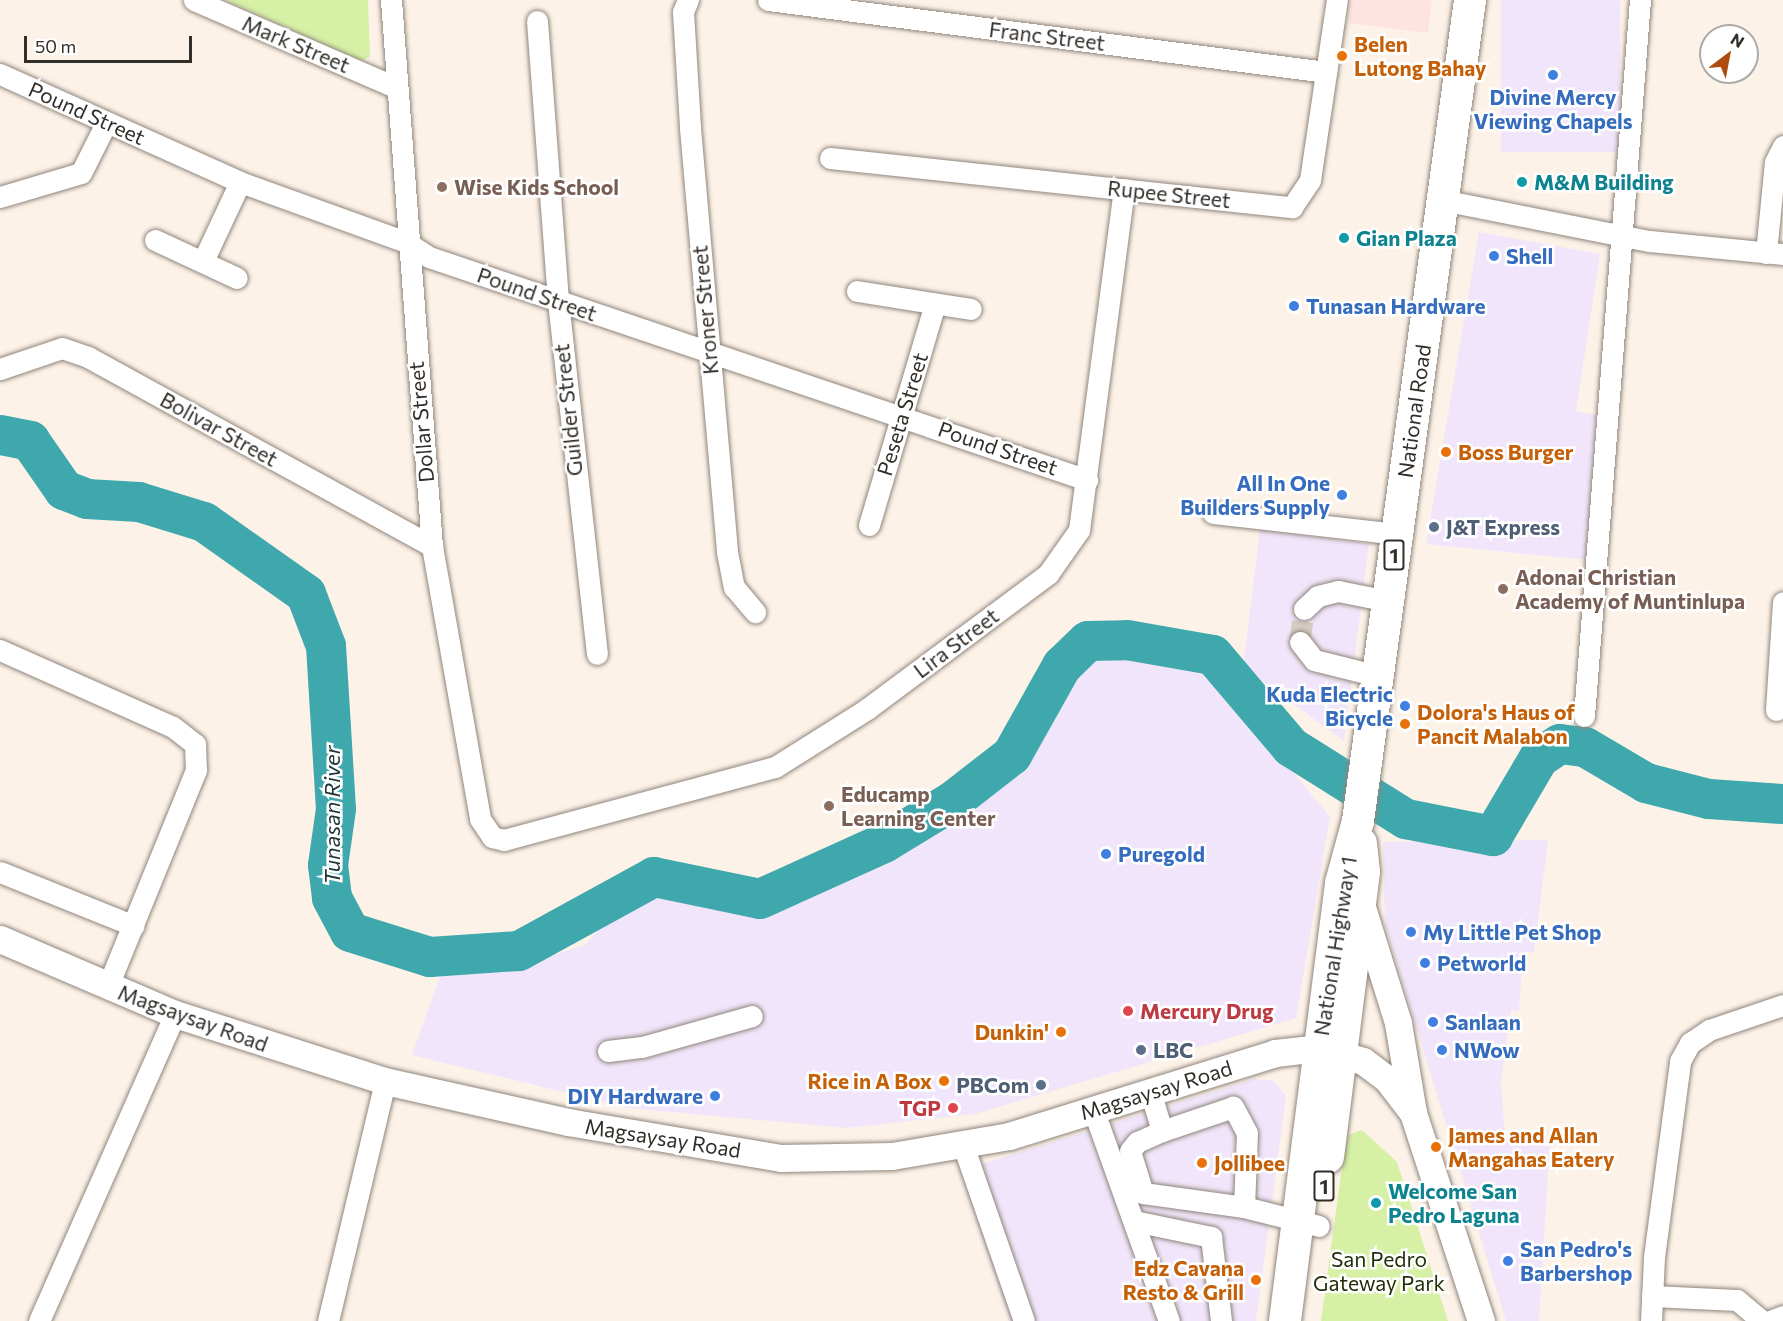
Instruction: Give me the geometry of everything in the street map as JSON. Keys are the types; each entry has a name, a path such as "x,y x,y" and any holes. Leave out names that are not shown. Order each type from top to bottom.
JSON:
{"highway":[{"name":"National Road","path":"1358,821 1470,0"},
{"name":"National Highway 1","path":"1329,1049 1360,903 1364,872 1358,821"},
{"name":"National Highway 1","path":"1306,1321 1309,1225 1329,1049 1341,883 1358,821"},
{"name":"National Highway 1","path":"1285,1321 1309,1225"}],"main road":[{"path":"1360,903 1398,1023 1413,1113 1481,1321"},
{"name":"Magsaysay Road","path":"0,939 175,1014 385,1081 568,1122 782,1158 892,1156 963,1145 1093,1109 1275,1053 1329,1049"},
{"path":"1329,1049 1387,1079 1413,1113"}],"street":[{"name":"Dollar Street","path":"391,0 406,242 432,546 480,819 492,837"},
{"name":"Kroner Street","path":"688,0 683,12 708,350 727,552 734,587 755,612"},
{"name":"Franc Street","path":"768,0 1326,72"},
{"name":"Rupee Street","path":"831,158 1292,207 1307,191 1336,0"},
{"path":"1584,716 1624,236 1640,0"},
{"name":"Mark Street","path":"199,1 397,88"},
{"name":"Guilder Street","path":"537,21 558,302 597,654"},
{"name":"Pound Street","path":"0,74 240,182 406,242 429,257 558,302 902,415 1088,480"},
{"path":"0,197 81,173 106,123"},
{"path":"1442,200 1624,236 1774,254 1775,162 1783,146"},
{"path":"203,261 240,182"},
{"name":"Lira Street","path":"492,837 518,838 776,767 826,737 1048,574 1079,530 1088,480 1124,189"},
{"path":"155,240 237,278"},
{"path":"857,291 971,309"},
{"name":"Peseta Street","path":"869,525 934,304"},
{"name":"Bolivar Street","path":"0,369 62,348 88,357 432,546"},
{"path":"1213,513 1397,534"},
{"path":"1304,609 1318,596 1338,591 1388,601"},
{"path":"1776,710 1783,602"},
{"path":"1300,642 1314,660 1378,676"},
{"path":"0,650 173,727 195,744 196,770 108,986"},
{"path":"0,872 134,926"},
{"path":"1651,1321 1680,1061 1690,1043 1709,1030 1783,1005"},
{"path":"39,1321 175,1014"},
{"path":"608,1051 642,1047 752,1016"},
{"path":"328,1321 385,1081"},
{"path":"1150,1091 1162,1131"},
{"path":"1244,1207 1247,1132 1233,1107 1162,1131 1137,1142 1130,1151 1143,1193 1244,1207 1309,1225"},
{"path":"1093,1109 1169,1321"},
{"path":"963,1145 1024,1321"},
{"path":"1134,1221 1211,1237 1221,1321"},
{"path":"1652,1296 1737,1300 1762,1321"},
{"path":"1770,1321 1783,1316"}],"shaded area":[{"path":"1352,0 1432,0 1428,33 1349,23"},
{"name":"Divine Mercy Viewing Chapels","path":"1501,0 1620,0 1620,152 1501,152"},
{"path":"1479,232 1600,254 1576,411 1596,415 1587,560 1426,544"},
{"path":"1260,529 1369,544 1344,741 1243,667"},
{"name":"Puregold","path":"1107,651 1206,666 1330,817 1296,1018 975,1114 846,1128 628,1108 412,1055 443,968 509,969 585,945 615,910 682,890 787,905 961,819 1008,773 1070,679"},
{"path":"1548,840 1534,952 1523,952 1519,1012 1511,1010 1501,1081 1505,1138 1550,1140 1539,1321 1506,1321 1385,924 1383,842"},
{"path":"1254,1079 1274,1081 1286,1096 1256,1321 1010,1321 960,1171"}],"green space":[{"path":"225,0 368,0 370,57 360,61"},
{"name":"San Pedro Gateway Park","path":"1362,1130 1397,1162 1448,1321 1321,1321 1345,1145 1349,1135"}],"waterway":[{"name":"Tunasan River","path":"0,435 30,441 64,490 87,499 139,502 204,522 306,594 326,646 336,809 328,865 332,898 350,932 430,957 519,951 654,877 760,899 884,843 953,801 1012,755 1062,666 1088,641 1127,640 1213,655 1291,747 1406,819 1493,836 1539,758 1560,744 1585,747 1646,783 1709,799 1783,804"}],"tunnel":[{"path":"1300,642 1304,609"}],"place":[{"name":"Belen Lutong Bahay","path":"1342,56"},
{"name":"Divine Mercy Viewing Chapels","path":"1553,75"},
{"name":"M&M Building","path":"1522,182"},
{"name":"Wise Kids School","path":"442,187"},
{"name":"Gian Plaza","path":"1344,238"},
{"name":"Shell","path":"1494,256"},
{"name":"Tunasan Hardware","path":"1294,306"},
{"name":"Boss Burger","path":"1446,452"},
{"name":"All In One Builders Supply","path":"1342,495"},
{"name":"J&T Express","path":"1434,527"},
{"name":"Adonai Christian Academy of Muntinlupa","path":"1503,589"},
{"name":"Kuda Electric Bicycle","path":"1405,706"},
{"name":"Dolora's Haus of Pancit Malabon","path":"1405,724"},
{"name":"Educamp Learning Center","path":"829,806"},
{"name":"Puregold","path":"1106,854"},
{"name":"My Little Pet Shop","path":"1411,932"},
{"name":"Petworld","path":"1425,963"},
{"name":"Mercury Drug","path":"1128,1011"},
{"name":"Sanlaan","path":"1433,1022"},
{"name":"Dunkin'","path":"1061,1032"},
{"name":"LBC","path":"1141,1050"},
{"name":"NWow","path":"1442,1050"},
{"name":"Rice in A Box","path":"944,1081"},
{"name":"PBCom","path":"1041,1085"},
{"name":"DIY Hardware","path":"715,1096"},
{"name":"TGP","path":"953,1108"},
{"name":"James and Allan Mangahas Eatery","path":"1436,1147"},
{"name":"Jollibee","path":"1202,1163"},
{"name":"Welcome San Pedro Laguna","path":"1376,1203"},
{"name":"San Pedro's Barbershop","path":"1508,1261"},
{"name":"Edz Cavana Resto & Grill","path":"1256,1280"}]}
